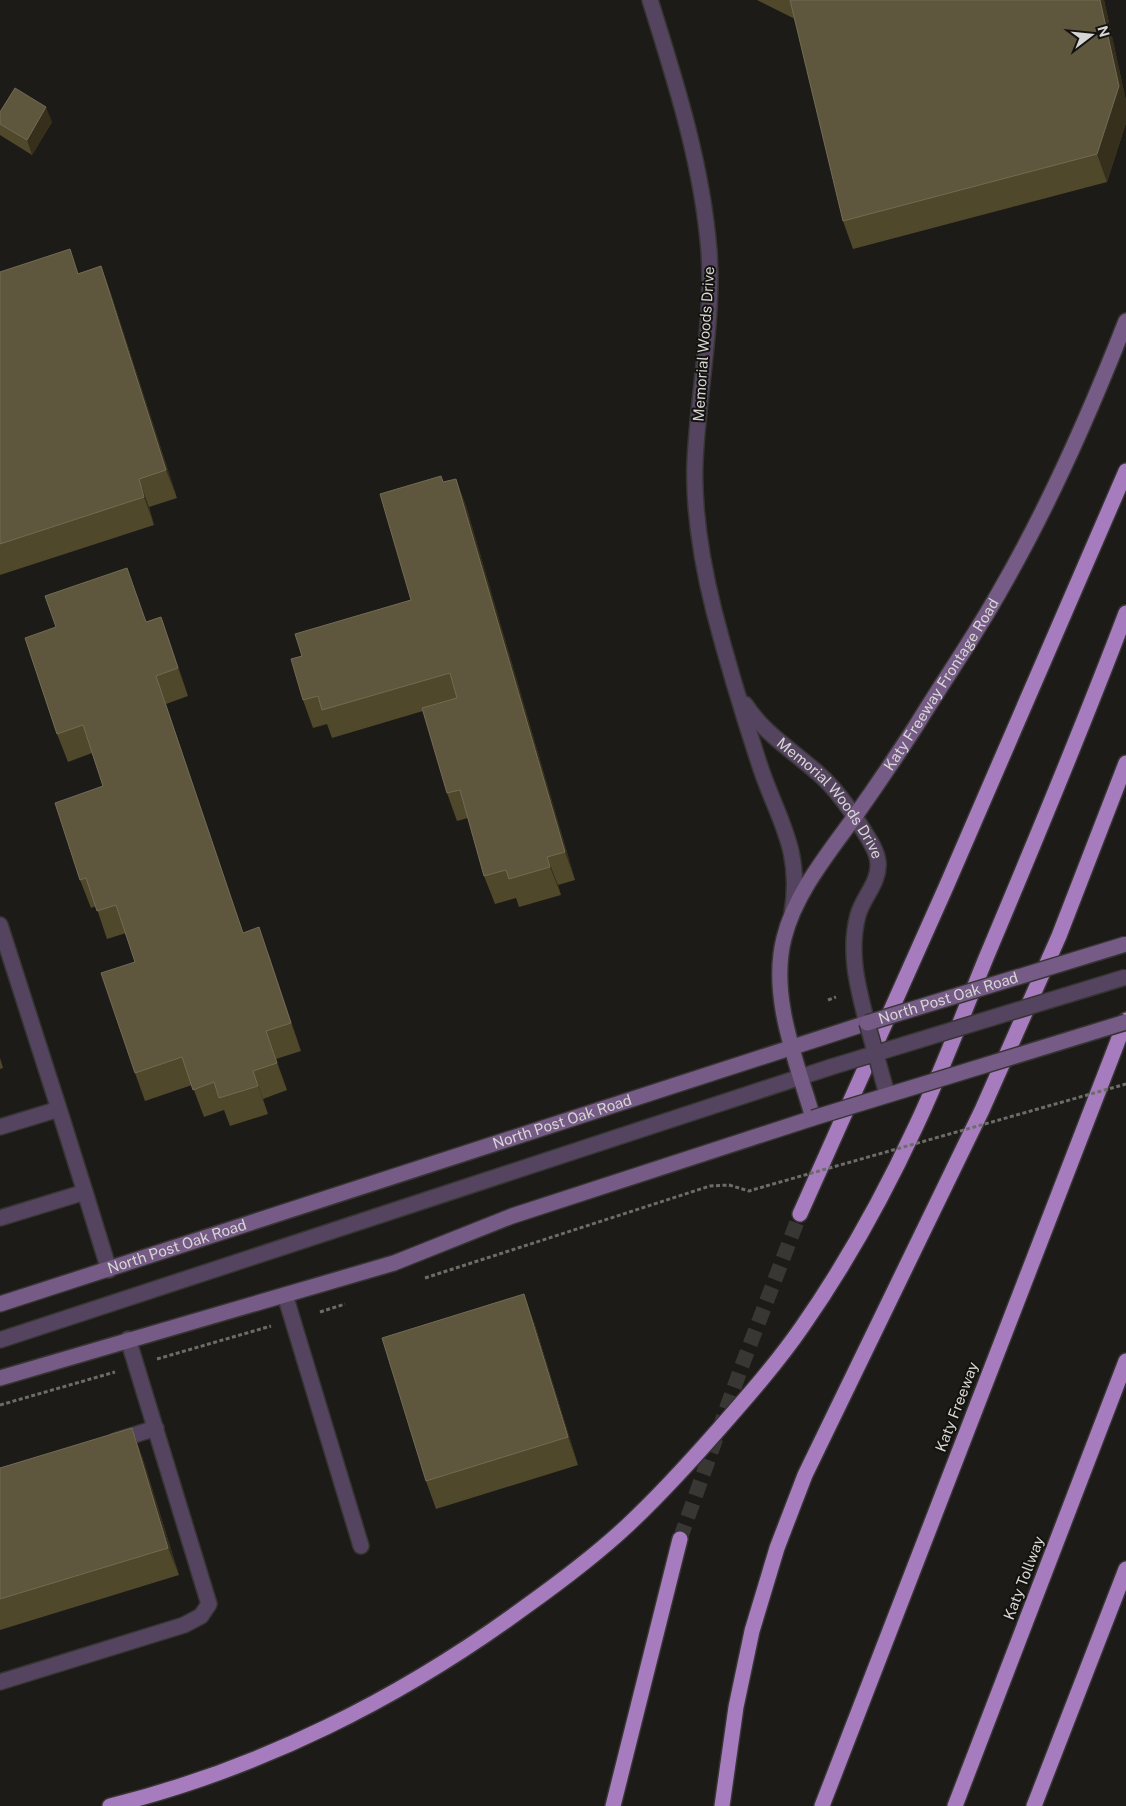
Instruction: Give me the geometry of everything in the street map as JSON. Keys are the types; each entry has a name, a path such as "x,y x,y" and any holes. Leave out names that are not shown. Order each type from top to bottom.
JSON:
{"highway":[{"path":"800,1214 942,896 1126,471"},
{"path":"110,1806 196,1781 273,1751 349,1716 438,1667 558,1584 627,1526 688,1464 751,1393 802,1327 881,1195 917,1124 1086,718 1126,614"},
{"path":"722,1806 736,1707 752,1631 778,1548 805,1475 982,1110 1059,936 1126,763"},
{"name":"Katy Freeway","path":"822,1806 1126,1021"},
{"name":"Katy Tollway","path":"955,1806 1126,1361"},
{"path":"613,1806 680,1539"},
{"path":"1034,1806 1126,1569"}],"main road":[{"name":"Katy Freeway Frontage Road","path":"812,1118 793,1047 780,978 784,938 791,919 807,886 907,740 1019,557 1101,385 1126,321"},
{"name":"North Post Oak Road","path":"0,1304 867,1023 1126,944"},
{"path":"0,1378 128,1339 286,1296 394,1263 512,1216 887,1094 1126,1021"}],"street":[{"name":"Memorial Woods Drive","path":"650,0 678,90 700,173 709,253 708,317 695,464 698,535 714,611 758,760 790,846 795,879 791,919"},
{"name":"Memorial Woods Drive","path":"738,690 748,708 760,723 836,791 855,817 871,844 878,863 874,883 859,913 853,937 854,966 867,1023 887,1094"},
{"path":"0,925 109,1270"},
{"path":"0,1340 801,1077 1126,976"},
{"path":"0,1127 59,1109"},
{"path":"0,1218 85,1192"},
{"path":"286,1296 361,1546"},
{"path":"0,1682 184,1625 201,1616 209,1604 128,1339"},
{"path":"101,1446 156,1428"}],"path":[{"path":"828,1000 836,997"},
{"path":"422,1279 710,1186 729,1185 749,1191 1126,1084"},
{"path":"320,1312 348,1303"},
{"path":"152,1360 272,1326"},
{"path":"0,1405 118,1371"}],"building":[{"path":"790,0 1100,0 1119,86 1097,154 843,221"},
{"path":"15,88 46,107 27,140 0,124 0,112"},
{"path":"70,249 78,274 101,266 166,470 139,479 144,497 0,544 0,272"},
{"path":"441,476 443,482 456,479 565,852 547,857 550,867 509,879 506,870 484,876 460,790 447,793 422,708 457,698 450,673 322,710 318,696 303,700 291,659 302,656 295,634 411,600 380,494"},
{"path":"127,568 146,622 161,617 178,668 156,676 243,933 259,927 291,1023 266,1031 277,1063 253,1071 258,1086 219,1098 214,1082 193,1090 182,1057 135,1073 101,973 135,962 116,905 97,911 86,878 80,880 55,803 103,786 83,725 57,734 25,638 56,627 45,596"},
{"path":"524,1294 568,1437 426,1481 382,1338"},
{"path":"132,1428 168,1548 0,1599 0,1468"}],"tunnel":[{"path":"680,1539 741,1368 800,1214"}]}
